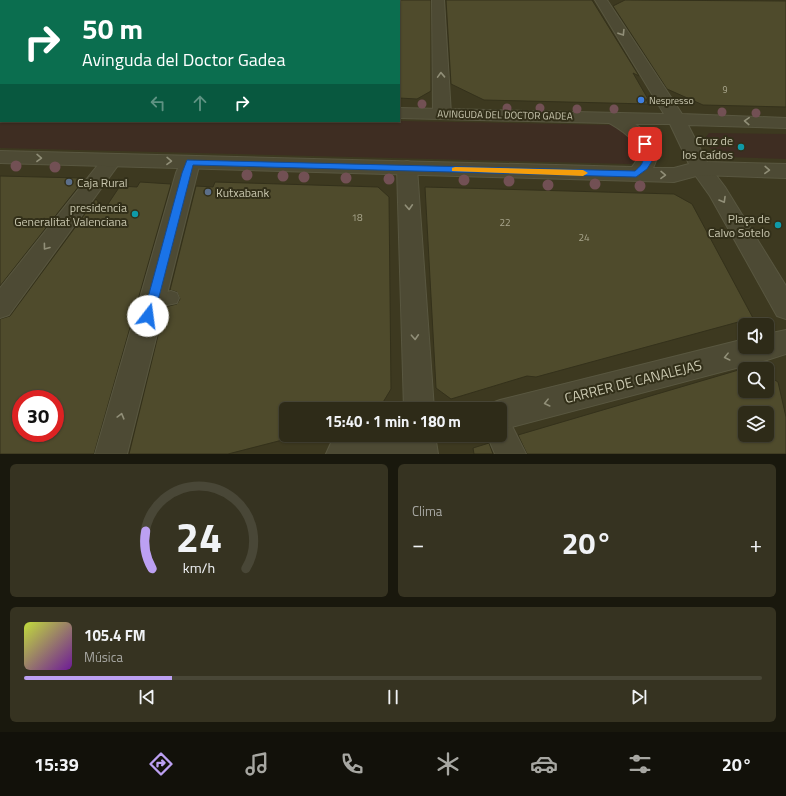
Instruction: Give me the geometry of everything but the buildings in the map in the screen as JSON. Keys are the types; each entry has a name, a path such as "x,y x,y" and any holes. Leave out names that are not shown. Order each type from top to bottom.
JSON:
{"street":[{"path":"438,0 442,114"},
{"path":"601,0 676,119 700,168 718,192 786,308"},
{"name":"AVINGUDA DEL DOCTOR GADEA","path":"400,113 676,119"},
{"name":"AVINGUDA DEL DOCTOR GADEA","path":"611,118 625,124 637,133 645,144 648,161 644,168 636,174"},
{"path":"676,119 786,123"},
{"path":"0,157 674,175 700,168 786,171"},
{"path":"0,307 112,160"},
{"path":"111,454 162,300 186,173 190,162"},
{"path":"407,168 419,402"},
{"name":"CARRER DE CANALEJAS","path":"774,345 786,342"},
{"name":"CARRER DE CANALEJAS","path":"507,413 739,354"},
{"path":"342,454 389,442"},
{"path":"421,442 422,454"},
{"path":"505,442 511,454"}],"shaded area":[{"path":"400,121 614,125 636,139 640,159 631,164 0,148 0,122"},
{"path":"709,133 786,134 786,159 729,157 714,151 705,144 705,138"}],"slow traffic":[{"path":"455,170 583,173"}],"place":[{"name":"Nespresso","path":"641,100"},
{"name":"Cruz de los Caídos","path":"741,147"},
{"name":"Caja Rural","path":"69,182"},
{"name":"Kutxabank","path":"208,192"},
{"name":"presidencia Generalitat Valenciana","path":"135,214"},
{"name":"Plaça de Calvo Sotelo","path":"778,225"}],"route":[{"path":"148,316 190,162 636,174 644,168 648,161 645,144"}]}
